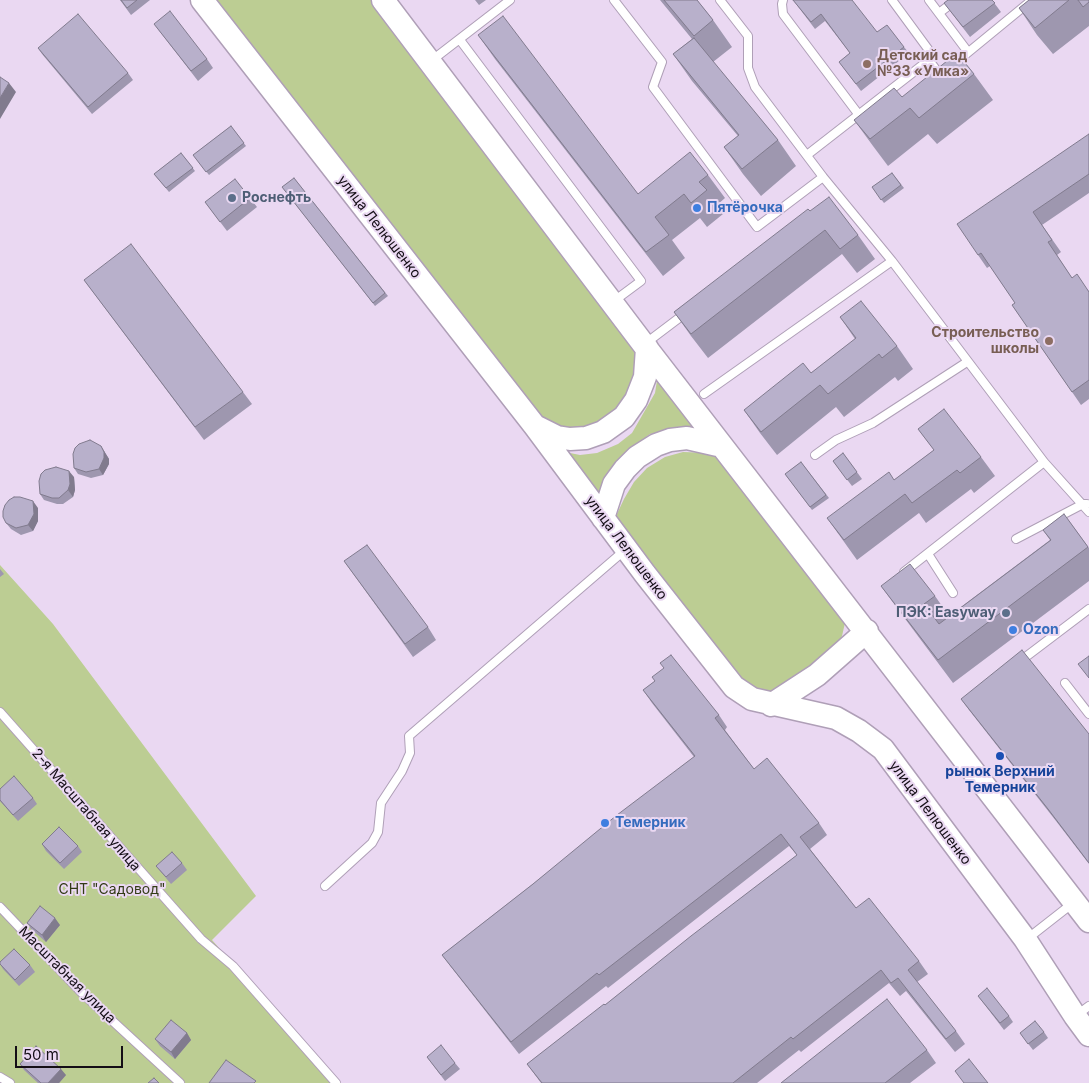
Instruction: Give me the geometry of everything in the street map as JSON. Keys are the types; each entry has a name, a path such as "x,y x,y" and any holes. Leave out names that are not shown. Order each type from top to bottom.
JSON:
{"street":[{"name":"улица Лелюшенко","path":"202,0 534,425 734,687 752,699 771,705 804,710 836,718 859,731 883,749 1026,940 1082,1011 1089,1035"},
{"path":"386,1 430,62 722,446 1089,921"},
{"path":"534,425 557,437 570,439 586,438 603,432 624,417 636,400 644,377 646,346"},
{"path":"604,518 614,484 637,457 656,445 670,440 687,438 722,446"},
{"path":"771,705 817,674 867,632"}],"lane":[{"path":"430,62 510,0"},
{"path":"614,0 662,62 653,87 757,227 823,177"},
{"path":"720,0 748,36 748,68 755,87 823,177 892,261 1044,462 1086,504 1089,512"},
{"path":"783,0 783,14 859,115"},
{"path":"892,0 928,49 929,60 940,74"},
{"path":"929,0 968,52"},
{"path":"939,13 956,0"},
{"path":"933,80 1032,0"},
{"path":"460,40 641,281 612,302"},
{"path":"807,155 929,60"},
{"path":"832,203 840,197"},
{"path":"704,394 892,261"},
{"path":"646,346 691,309"},
{"path":"815,455 836,440 873,423 967,362"},
{"path":"897,578 1044,462"},
{"path":"1016,539 1086,504"},
{"path":"324,886 372,844 378,832 382,803 402,772 410,753 409,736 627,549"},
{"path":"928,554 953,593"},
{"path":"1013,667 1089,608"},
{"path":"1064,683 1089,714"},
{"name":"2-я Масштабная улица","path":"0,712 201,940 233,966 336,1083"},
{"path":"1026,940 1074,902"},
{"name":"Масштабная улица","path":"0,907 81,992 180,1083"},
{"path":"0,1077 10,1083"}],"green space":[{"path":"217,0 372,0 634,341 639,379 610,421 577,431 560,427 548,421 533,409"},
{"path":"659,368 708,436 670,430 650,434 620,457 607,475 597,497 565,452 580,455 597,453 618,444 632,433 655,393"},
{"path":"683,452 711,453 722,458 845,623 842,636 836,647 770,695 737,683 617,523 616,516 624,499 634,482 647,468 665,457"},
{"name":"СНТ \"Садовод\"","path":"0,565 53,624 256,896 212,940 339,1083 0,1083"}],"building":[{"path":"121,0 137,0 127,8"},
{"path":"664,0 697,0 713,20 694,36"},
{"path":"793,0 852,0 877,32 887,25 904,47 856,84 839,62 850,53 821,14 811,22"},
{"path":"948,0 992,0 995,3 963,27 944,3"},
{"path":"1029,0 1069,0 1035,28 1019,8"},
{"path":"1078,0 1089,0 1089,2 1083,7"},
{"path":"170,11 207,59 191,71 154,24"},
{"path":"78,14 128,73 88,107 38,48"},
{"path":"503,16 638,194 690,152 708,175 699,182 707,190 691,203 684,194 655,217 669,235 646,252 478,35"},
{"path":"694,38 778,140 742,169 724,147 739,135 673,54"},
{"path":"957,53 974,74 919,118 910,108 870,139 854,120 894,88 902,97"},
{"path":"0,77 9,83 0,98"},
{"path":"231,126 244,143 206,172 193,155"},
{"path":"1089,134 1089,174 1033,212 1052,240 1048,242 1072,278 1077,274 1089,292 1089,380 1072,392 1012,305 1015,303 981,253 978,255 957,224"},
{"path":"181,153 193,168 166,188 154,174"},
{"path":"892,173 901,185 881,200 872,187"},
{"path":"294,178 385,293 373,303 282,187"},
{"path":"235,179 250,198 220,222 205,202"},
{"path":"829,197 858,235 840,249 825,230 691,334 674,312 808,209 810,211"},
{"path":"131,244 243,392 195,427 84,280"},
{"path":"861,301 897,346 882,358 879,354 828,394 820,385 761,432 744,410 803,363 811,373 856,338 840,317"},
{"path":"944,409 981,457 960,473 957,470 912,503 905,494 844,540 827,518 889,472 894,480 934,450 918,429"},
{"path":"90,440 101,446 104,452 104,458 99,469 86,472 74,468 73,454 75,448 79,444"},
{"path":"843,453 857,472 847,480 833,461"},
{"path":"801,462 826,495 810,507 785,474"},
{"path":"56,467 69,471 70,484 68,490 59,498 40,494 39,481 41,474 45,470"},
{"path":"14,497 33,501 34,514 28,525 16,528 6,523 3,517 5,505"},
{"path":"1064,514 1088,547 938,660 881,586 910,564 935,596 924,604 939,624 1051,540 1043,530"},
{"path":"367,545 428,627 405,644 344,561"},
{"path":"1022,650 1089,734 1089,863 961,699"},
{"path":"671,655 719,715 715,718 754,769 767,758 819,823 800,837 856,908 869,898 919,961 908,970 956,1031 946,1039 898,978 891,983 881,970 733,1083 542,1083 527,1064 797,855 781,834 599,975 597,973 511,1042 442,955 617,815 695,756 643,690 655,681 652,677 664,668 660,663"},
{"path":"1089,656 1089,678 1078,664"},
{"path":"14,776 33,798 13,815 0,800 0,789"},
{"path":"59,827 78,846 60,863 42,844"},
{"path":"172,852 182,863 166,877 156,866"},
{"path":"40,906 55,918 42,935 27,923"},
{"path":"14,949 30,965 15,980 0,964"},
{"path":"987,988 1009,1016 1000,1023 978,996"},
{"path":"887,999 927,1050 885,1083 781,1083"},
{"path":"171,1020 187,1033 171,1052 155,1039"},
{"path":"1035,1021 1044,1032 1028,1044 1020,1033"},
{"path":"441,1045 455,1063 441,1075 427,1057"},
{"path":"36,1046 61,1069 48,1083 41,1083 20,1064"},
{"path":"969,1059 988,1083 964,1083 955,1071"},
{"path":"226,1060 256,1081 254,1083 209,1083"},
{"path":"154,1078 159,1083 148,1083"}],"place":[{"name":"Детский сад №33 «Умка»","path":"867,64"},
{"name":"Роснефть","path":"232,198"},
{"name":"Пятёрочка","path":"697,208"},
{"name":"Строительство школы","path":"1049,341"},
{"name":"ПЭК: Easyway","path":"1006,613"},
{"name":"Ozon","path":"1013,630"},
{"name":"рынок Верхний Темерник","path":"1000,756"},
{"name":"Темерник","path":"605,823"}]}
